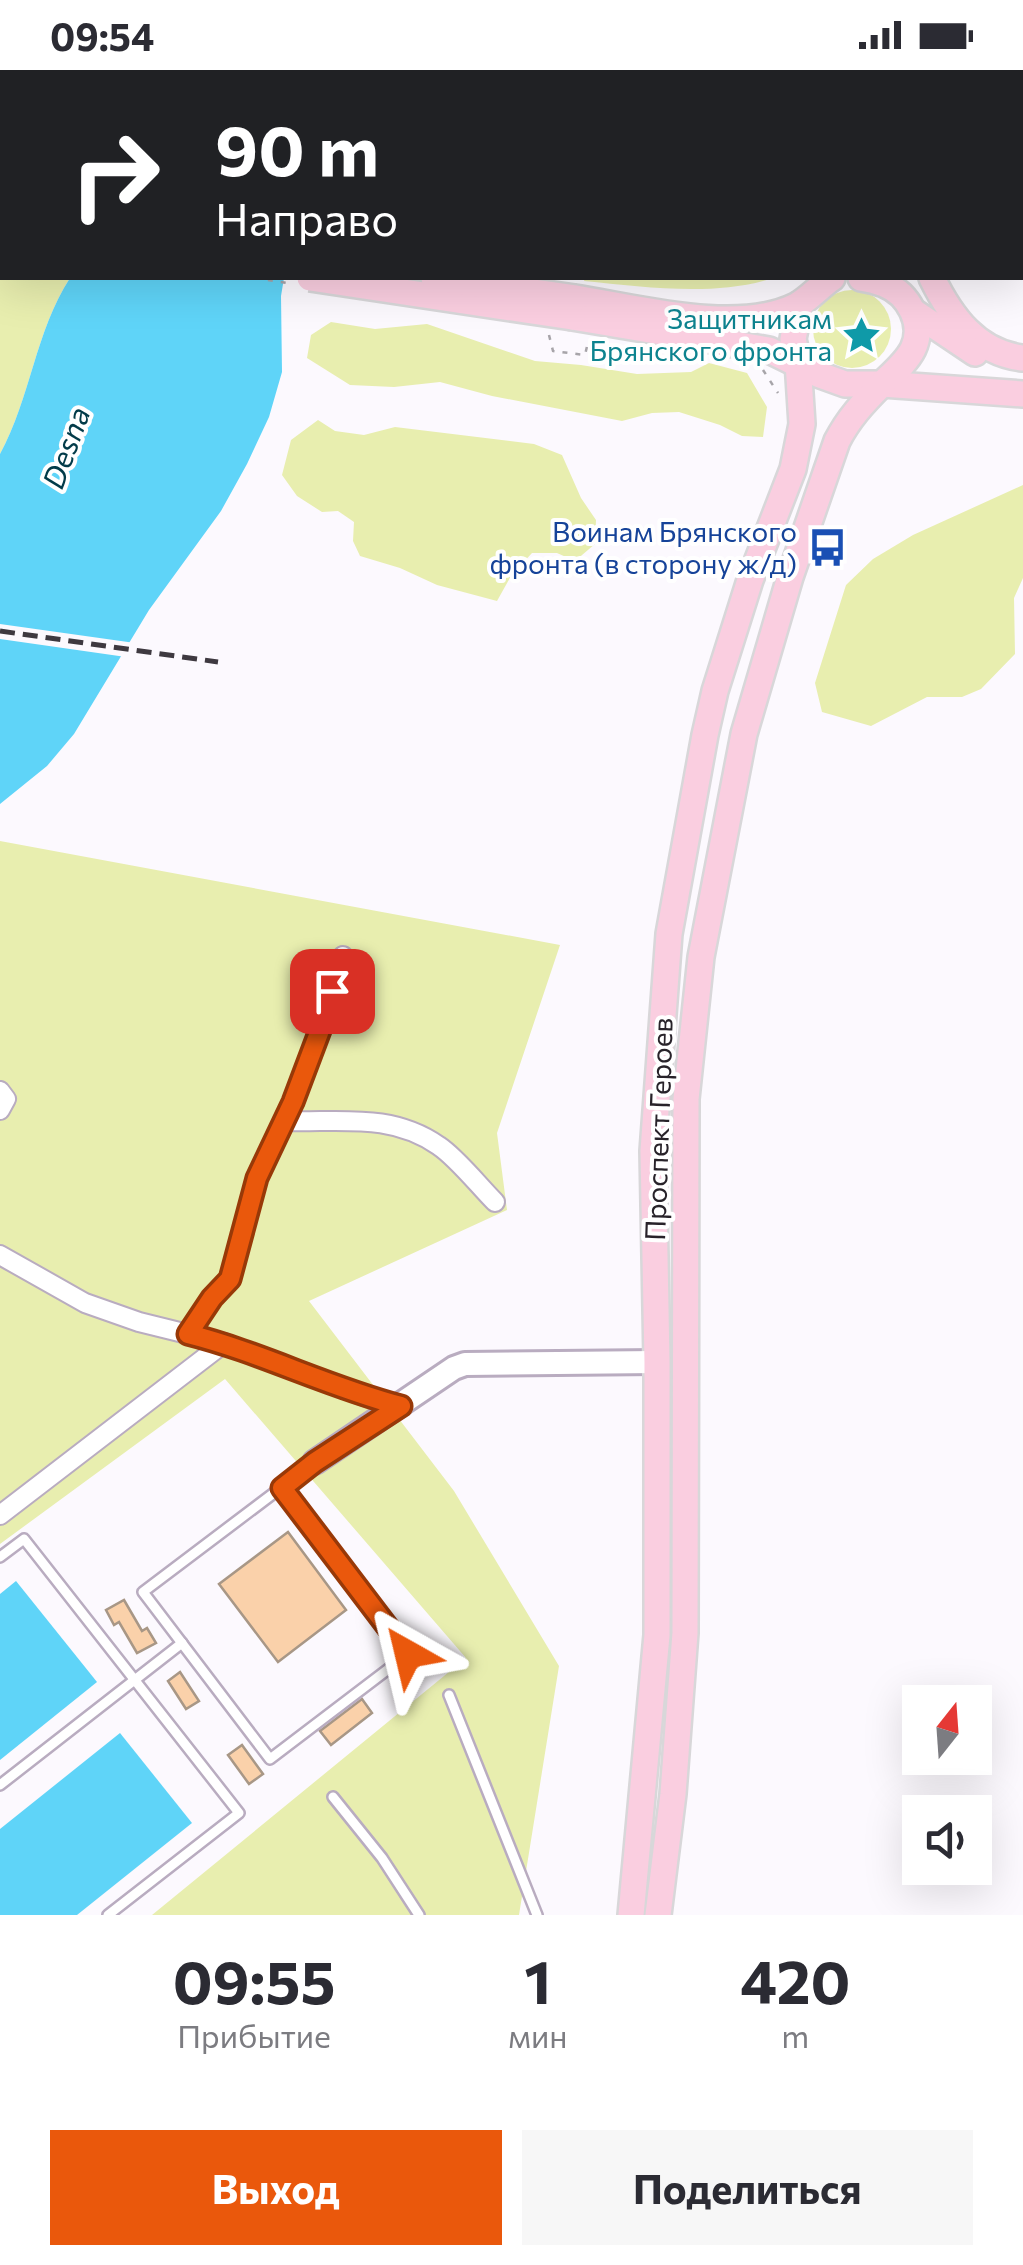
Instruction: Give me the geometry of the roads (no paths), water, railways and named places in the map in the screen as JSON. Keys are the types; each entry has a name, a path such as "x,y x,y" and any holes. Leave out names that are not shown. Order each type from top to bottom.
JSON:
{"main road":[{"path":"324,280 769,350 845,384 1023,394"},
{"path":"441,280 578,317 714,320 775,314 800,304 829,280"},
{"path":"870,280 887,284 913,310 987,359 1023,362"},
{"name":"Проспект Героев","path":"658,1915 673,1794 685,1633 686,1100 701,957 744,734 790,577 837,441 848,420 915,346 918,329 912,280"},
{"path":"933,280 952,313 974,338 1023,362"},
{"name":"Проспект Героев","path":"631,1915 657,1635 653,1150 669,934 715,690 750,580 794,469 802,424 793,339 800,304"}],"street":[{"path":"188,1334 230,1279 257,1178 322,1025 342,956"},
{"path":"0,1091 6,1099 0,1110"},
{"path":"284,1121 361,1119 404,1128 440,1146 495,1202"},
{"path":"2,1258 86,1303 139,1322 224,1343 401,1406"},
{"path":"0,1514 224,1343"},
{"path":"315,1462 465,1364 657,1362"}],"lane":[{"path":"282,1488 408,1654 270,1758 144,1592 315,1462"},
{"path":"0,1557 24,1538 238,1814 108,1915"},
{"path":"0,1785 182,1643"},
{"path":"449,1695 537,1915"},
{"path":"332,1798 382,1858 419,1915"}],"water":[{"name":"Desna","path":"69,280 284,280 282,372 269,417 221,511 149,610 74,734 47,766 0,804 0,454 58,299"},
{"path":"16,1581 97,1682 0,1760 0,1594"},
{"path":"120,1733 192,1823 77,1915 0,1915 0,1829"}],"railway":[{"path":"0,631 218,662"}],"place":[{"name":"Защитникам Брянского фронта","path":"862,335"},
{"name":"Воинам Брянского фронта (в сторону ж/д)","path":"827,548"}]}
